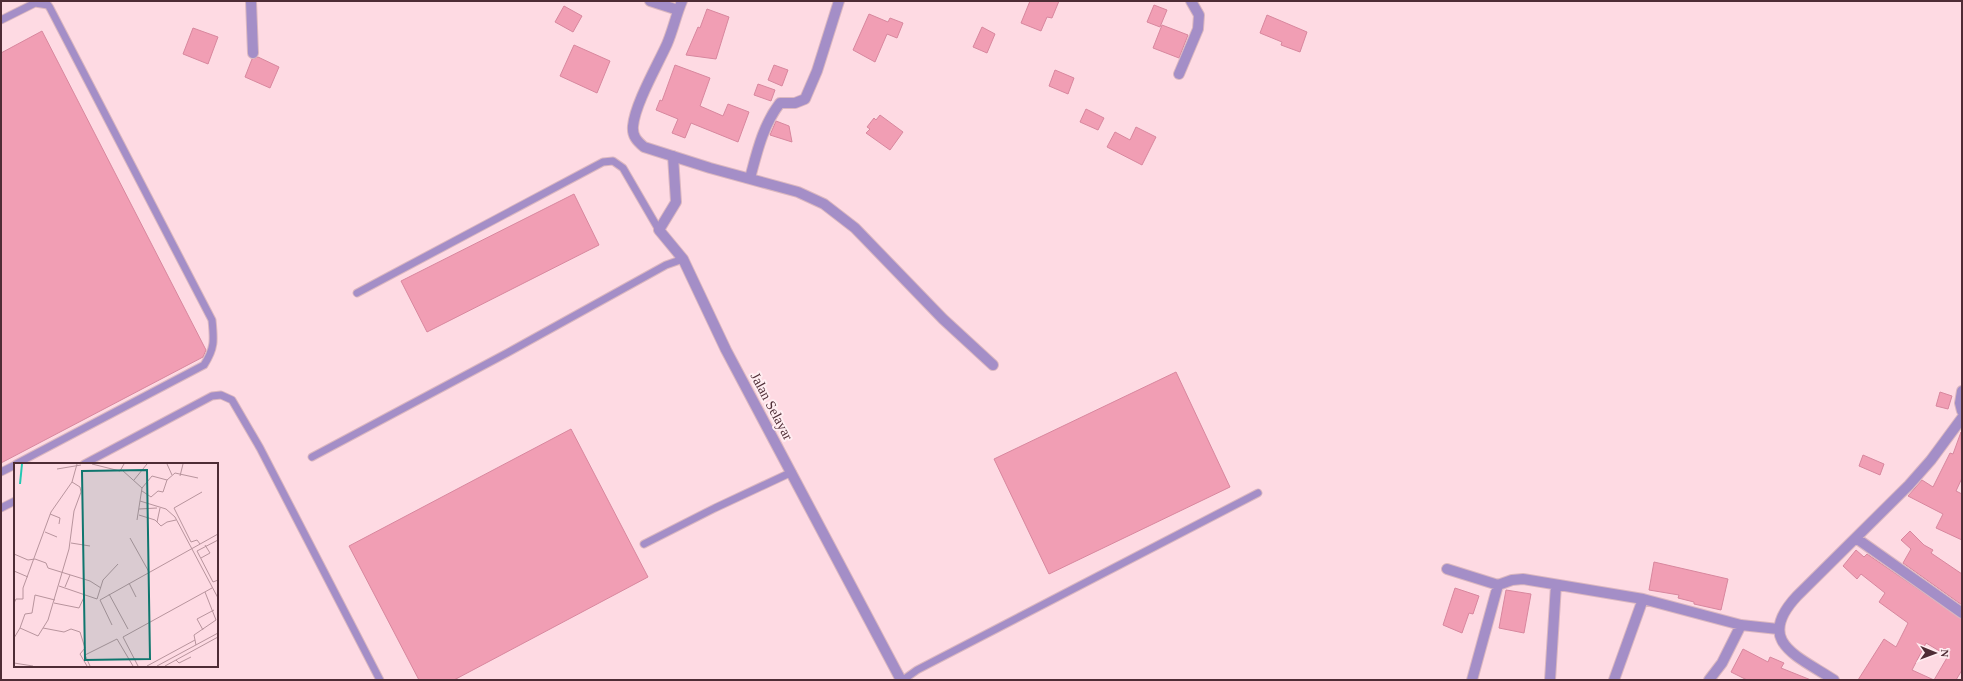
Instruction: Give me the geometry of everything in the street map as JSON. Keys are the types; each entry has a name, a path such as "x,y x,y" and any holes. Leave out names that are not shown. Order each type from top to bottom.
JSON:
{"street":[{"path":"251,1 253,53"},
{"path":"650,1 680,5 667,42 641,99 633,126 634,135 644,146 710,168 798,192 834,210 855,228 943,319 993,365"},
{"path":"750,178 765,127 772,113 780,103 796,103 805,99 819,64 839,1"},
{"path":"1179,74 1198,29 1199,15 1191,1"},
{"path":"659,230 676,202 673,156"},
{"name":"Jalan Selayar","path":"659,230 682,259 726,350 902,680"},
{"path":"1962,391 1960,403 1962,411"},
{"path":"1834,680 1788,650 1781,640 1778,629 1781,616 1786,608 1909,485 1931,460 1962,418"},
{"path":"1856,538 1962,613"},
{"path":"1448,569 1498,585 1512,580 1523,579 1643,599 1741,625 1778,629"},
{"path":"1472,680 1498,585"},
{"path":"1550,680 1556,585"},
{"path":"1614,680 1643,599"},
{"path":"1709,680 1722,663 1741,625"}],"lane":[{"path":"1,20 35,3 48,5 50,8 212,320 214,341 211,354 204,365 18,463"},
{"name":"Jalan Selayar","path":"357,293 603,162 613,161 623,168 659,230"},
{"path":"312,456 507,353 666,265 682,259"},
{"path":"86,463 212,396 222,395 232,400 260,448 380,680"},
{"path":"1,472 14,465"},
{"path":"644,544 715,508 792,472"},
{"path":"902,680 917,670 1258,493"},
{"path":"1,508 14,502"}],"building":[{"path":"1030,1 1059,1 1052,18 1047,17 1041,31 1021,23"},
{"path":"1154,5 1167,10 1160,27 1147,22"},
{"path":"564,6 582,16 573,32 555,22"},
{"path":"707,9 729,17 716,59 686,55 698,27 700,28"},
{"path":"869,14 888,22 890,18 903,23 897,38 887,34 875,62 853,50"},
{"path":"1267,15 1307,32 1300,52 1281,45 1282,42 1260,33"},
{"path":"1162,25 1188,35 1179,58 1153,48"},
{"path":"982,27 995,34 987,53 973,47"},
{"path":"193,28 218,37 208,64 183,54"},
{"path":"42,31 206,350 203,357 1,463 1,53"},
{"path":"574,45 610,61 597,93 560,76"},
{"path":"258,57 279,67 270,88 245,77 252,59"},
{"path":"675,65 710,78 700,106 723,116 728,104 749,112 738,142 691,123 685,138 672,133 678,119 656,110 660,100 662,101"},
{"path":"774,65 788,70 782,86 768,80"},
{"path":"1055,70 1074,78 1068,94 1049,86"},
{"path":"758,84 775,90 771,101 754,95"},
{"path":"1086,109 1104,118 1098,130 1080,122"},
{"path":"880,115 903,132 890,150 866,133 870,129 867,127 874,118 876,120"},
{"path":"776,121 789,126 792,142 770,135"},
{"path":"1136,127 1156,137 1142,165 1107,147 1115,132 1130,140"},
{"path":"574,194 599,245 427,332 401,281"},
{"path":"1176,372 1230,487 1049,574 994,459"},
{"path":"1940,392 1952,396 1948,409 1936,406"},
{"path":"571,429 648,577 454,680 419,680 349,546"},
{"path":"1961,432 1962,478 1956,491 1962,494 1962,540 1936,528 1943,514 1908,496 1922,480 1933,487 1950,453 1953,454"},
{"path":"1863,455 1884,464 1880,475 1859,466"},
{"path":"1910,531 1924,545 1933,550 1931,553 1962,574 1962,605 1903,563 1911,549 1901,540"},
{"path":"1856,550 1864,557 1867,554 1962,619 1962,670 1956,680 1934,680 1858,680 1884,639 1896,647 1908,623 1879,602 1885,593 1861,574 1857,579 1843,566","holes":["1926,643 1948,656 1934,680 1912,670"]},
{"path":"1654,562 1728,579 1721,610 1694,604 1694,602 1678,598 1679,595 1649,590"},
{"path":"1455,588 1479,596 1473,614 1469,613 1462,633 1443,625"},
{"path":"1506,590 1531,594 1524,633 1499,628"},
{"path":"1743,649 1768,662 1770,657 1784,663 1781,668 1811,680 1747,680 1731,672"}]}
